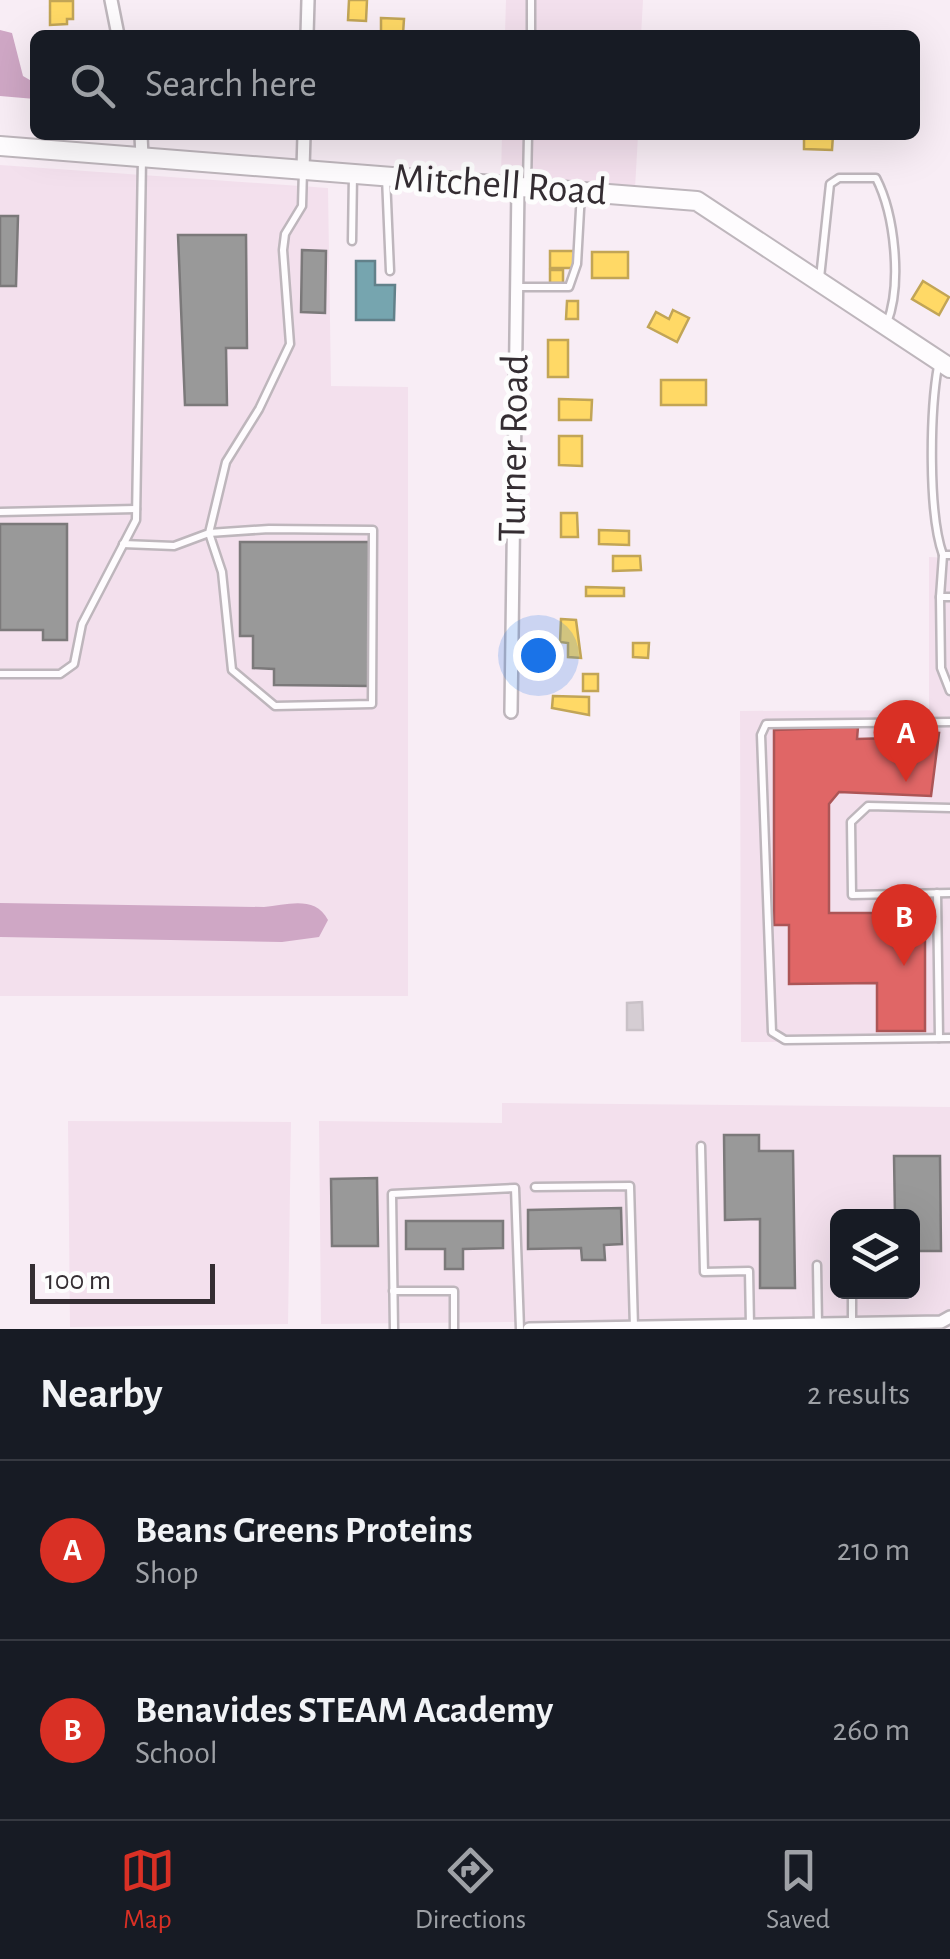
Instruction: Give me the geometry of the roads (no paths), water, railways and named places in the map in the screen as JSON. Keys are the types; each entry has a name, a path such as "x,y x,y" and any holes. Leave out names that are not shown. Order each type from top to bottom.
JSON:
{"street":[{"path":"112,0 117,30"},
{"path":"307,30 308,0"},
{"path":"142,140 142,157"},
{"path":"303,169 304,140"},
{"name":"Mitchell Road","path":"0,146 697,201 944,364"},
{"name":"Turner Road","path":"511,712 516,287 522,185"},
{"path":"529,1329 818,1327 941,1322 950,1317"}],"lane":[{"path":"530,30 532,0"},
{"path":"522,185 527,140"},
{"path":"0,674 60,674 74,664 82,624 123,544 136,509 142,157"},
{"path":"123,544 174,546 209,533 371,529 376,535 372,704 275,706 234,672 222,572 209,533 226,462 260,409 290,344 283,250 286,234 302,206 303,169"},
{"path":"352,241 353,173"},
{"path":"386,176 390,271"},
{"path":"820,280 830,184 839,178 876,178 887,208 891,248 892,308 886,325"},
{"path":"516,287 569,287 577,264 581,190"},
{"path":"944,364 933,396 946,555 940,598 941,668 950,691"},
{"path":"0,512 136,509"},
{"path":"940,598 950,597"},
{"path":"950,722 766,724 761,735 772,1032 785,1040 950,1038"},
{"path":"950,808 868,806 851,822 852,895 950,893"},
{"path":"937,893 939,1038"},
{"path":"700,1146 704,1272 749,1271 750,1327"},
{"path":"534,1188 630,1186 634,1328"},
{"path":"394,1329 392,1194 515,1188 520,1329"},
{"path":"817,1265 818,1327"},
{"path":"393,1291 454,1291 454,1329"},
{"path":"852,1299 852,1326"}],"place":[{"name":"Beans Greens Proteins","path":"906,782"},
{"name":"Benavides STEAM Academy","path":"904,966"}]}
